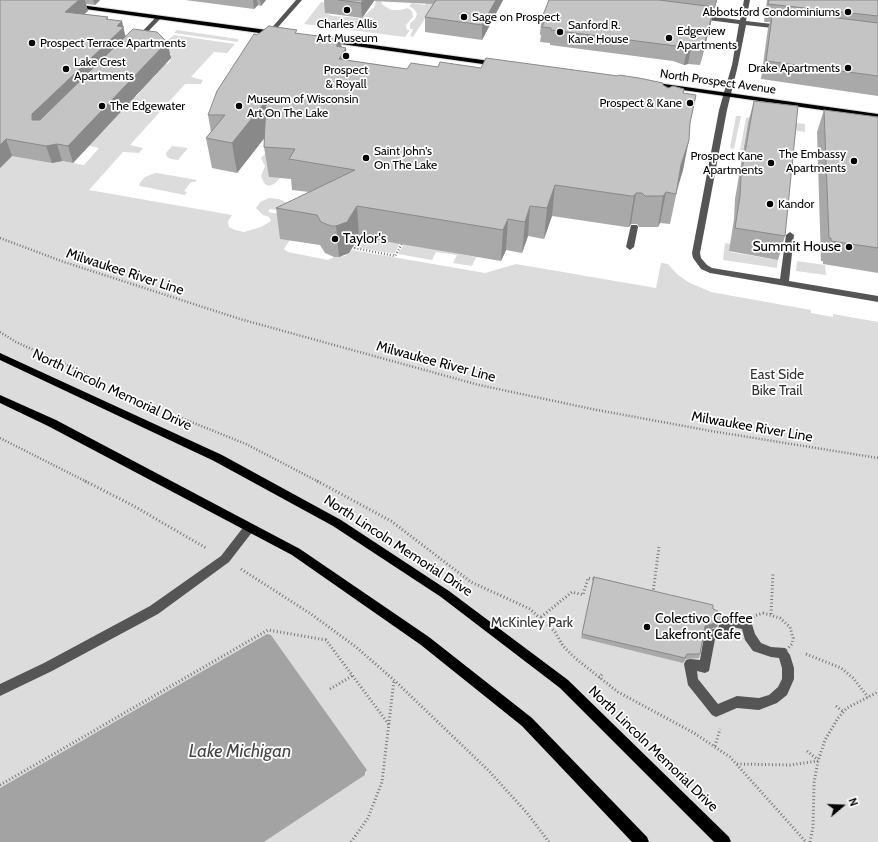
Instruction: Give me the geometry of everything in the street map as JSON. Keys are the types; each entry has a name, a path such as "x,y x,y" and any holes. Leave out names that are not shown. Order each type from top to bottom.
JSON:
{"main road":[{"path":"65,4 284,35"},
{"path":"321,40 502,64"},
{"name":"North Prospect Avenue","path":"645,84 668,89 727,94 878,116"},
{"name":"North Lincoln Memorial Drive","path":"0,356 218,458 337,523 445,594 564,684 724,842"},
{"path":"0,399 52,423 296,552 425,641 527,722 642,842"}],"street":[{"path":"270,33 299,0"},
{"path":"747,0 696,253 699,262 710,270 878,298"},
{"path":"693,16 788,28"},
{"path":"130,46 160,17"},
{"path":"630,247 634,227"},
{"path":"784,283 790,235"},
{"path":"0,690 48,667 154,610 225,559 249,528"},
{"path":"726,620 744,624 749,636 758,647 771,652 781,652 784,655 788,668 788,679 786,685 778,696 766,702 759,704 737,702 730,704 716,712 692,680 690,664 705,667 709,635 722,632 726,627 726,620"}],"path":[{"path":"360,237 354,248 395,256 405,237"},
{"name":"Milwaukee River Line","path":"0,238 64,262 240,319 479,384 592,409 878,458"},
{"path":"0,438 132,505 225,559 311,614 356,647 394,680 489,771 549,842"},
{"path":"652,593 659,547"},
{"path":"771,614 773,573"},
{"path":"541,618 572,592 583,595 588,578 603,581"},
{"path":"0,785 268,630 326,640 390,726"},
{"path":"802,653 841,668 853,678 868,697"},
{"path":"599,678 604,673"},
{"path":"330,689 352,676"},
{"path":"351,842 368,818 382,782 390,726 394,680"},
{"path":"810,842 813,827 814,783 818,760 824,740 838,718 847,708 878,692"},
{"path":"836,706 844,712"},
{"path":"807,751 818,760"},
{"path":"737,764 790,765 818,760"}],"green space":[{"path":"376,0 382,0 381,2 383,5 391,10 408,8 412,11 413,17 406,25 407,30 410,30 405,37 304,24 321,2 335,4 326,13 332,16 362,18 374,7"},
{"path":"428,0 437,0 413,37 410,36 413,29 410,29 410,23 415,19 417,14 414,9 409,6 412,3 425,5"},
{"path":"177,30 238,39 238,42 174,33"},
{"name":"McKinley Park","path":"174,35 235,44 227,53 214,52 191,77 203,80 201,84 185,84 130,145 143,148 139,153 123,152 89,190 232,215 228,221 229,227 244,232 261,227 271,221 269,217 263,215 256,208 260,202 269,198 279,199 317,217 270,209 268,212 304,218 284,249 288,252 328,260 334,257 345,256 352,250 485,273 516,264 656,288 661,263 668,264 677,274 688,282 711,292 811,310 811,313 833,317 833,314 878,322 878,842 264,842 365,775 367,770 271,635 267,635 0,788 0,168 15,153 84,165 99,148 85,145 93,142 101,128 106,127 110,123 108,120 118,111 123,110 127,105 126,103 132,97 137,96 140,92 139,90 148,80 152,79 156,75 154,73 163,64 168,64 171,59 169,57 172,54 160,52 162,45"},
{"path":"736,116 741,116 734,149 730,148"},
{"path":"751,117 805,124 805,132 748,123 743,150 740,150 746,118"},
{"path":"172,146 188,148 178,160 167,157 166,153"},
{"path":"265,154 272,155 269,177 280,178 274,184 268,186 264,183 261,176 265,166 261,158"},
{"path":"155,173 197,180 195,182 191,182 184,191 187,192 185,195 140,186 139,184 145,177"},
{"path":"362,238 400,243 394,254 357,247"},
{"path":"725,243 731,244 730,252 778,260 777,268 723,260"},
{"path":"404,244 476,257 472,266 453,263 457,255 436,252 432,260 398,254"},
{"path":"797,261 825,265 826,275 796,271"}],"water":[{"name":"Lake Michigan","path":"267,634 271,635 367,770 365,775 264,842 0,842 0,788"}],"building":[{"path":"0,0 79,0 65,12 108,17 106,19 122,21 117,26 124,27 32,114 32,120 40,120 133,29 157,32 167,42 68,146 57,144 46,146 6,139 0,145"},
{"path":"339,0 363,0 361,3"},
{"path":"436,0 496,0 482,25 425,17"},
{"path":"549,0 659,0 714,7 703,50 551,30 551,28 542,27 545,20 541,20"},
{"path":"769,0 878,0 878,16 768,4"},
{"path":"773,10 878,23 878,76 766,61"},
{"name":"Saint John's On The Lake","path":"269,26 297,30 295,33 341,39 336,46 346,48 339,59 407,69 411,63 438,67 440,62 481,68 486,58 639,78 663,83 663,85 668,88 673,86 684,89 683,93 696,95 690,123 689,140 681,165 676,194 666,192 663,196 645,196 642,193 636,193 634,196 631,196 555,185 547,208 530,206 525,222 508,219 503,230 357,206 347,222 336,226 331,226 321,222 317,215 276,208 355,170 289,159 295,149 264,147 266,101 232,143 206,138 225,115 208,115 217,91 254,34 257,35"},
{"path":"754,101 798,106 785,236 735,228 740,196 741,176"},
{"path":"824,110 878,117 878,248 831,241 831,238 829,238"},
{"name":"Colectivo Coffee Lakefront Cafe","path":"594,577 713,605 713,609 722,613 719,622 705,626 700,654 687,654 685,658 582,634"}],"place":[{"name":"Charles Allis Art Museum","path":"347,10"},
{"name":"Abbotsford Condominiums","path":"848,12"},
{"name":"Sage on Prospect","path":"464,17"},
{"name":"Sanford R. Kane House","path":"560,32"},
{"name":"Edgeview Apartments","path":"669,38"},
{"name":"Prospect Terrace Apartments","path":"32,43"},
{"name":"Prospect & Royall","path":"346,56"},
{"name":"Drake Apartments","path":"848,68"},
{"name":"Lake Crest Apartments","path":"66,69"},
{"name":"Prospect & Kane","path":"690,103"},
{"name":"The Edgewater","path":"102,106"},
{"name":"Museum of Wisconsin Art On The Lake","path":"239,106"},
{"name":"Saint John's On The Lake","path":"366,158"},
{"name":"The Embassy Apartments","path":"854,161"},
{"name":"Prospect Kane Apartments","path":"771,163"},
{"name":"Kandor","path":"770,204"},
{"name":"Taylor's","path":"335,239"},
{"name":"Summit House","path":"849,247"},
{"name":"Colectivo Coffee Lakefront Cafe","path":"647,627"}],"park label":[{"name":"East Side Bike Trail","path":"777,384"}]}
